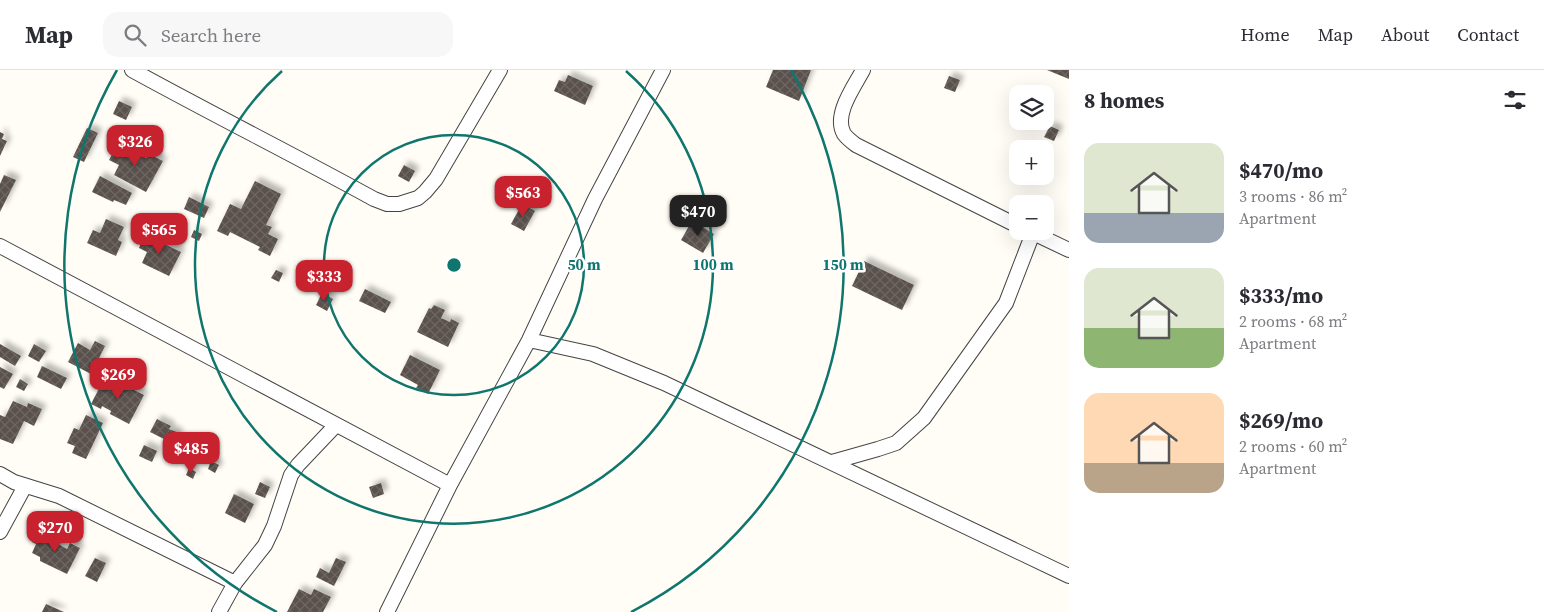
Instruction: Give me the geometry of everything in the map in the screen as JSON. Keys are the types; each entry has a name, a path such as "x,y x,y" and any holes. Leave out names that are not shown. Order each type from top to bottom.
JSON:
{"street":[{"path":"132,70 210,113 387,204 399,204 418,198 436,180 500,70"},
{"path":"387,612 450,486 529,340 595,199 663,70"},
{"path":"863,70 843,109 840,125 845,135 856,145 1009,222"},
{"path":"832,462 878,450 896,443 924,418 1006,303 1028,240"},
{"path":"1048,240 1069,250"},
{"path":"0,246 450,486"},
{"path":"529,340 593,354 664,383 1069,576"},
{"path":"219,612 235,584 265,545 274,526 291,475 336,425"},
{"path":"0,474 25,486 59,496 235,584"},
{"path":"0,532 25,486"}],"building":[{"path":"773,70 811,70 799,101 766,87"},
{"path":"1047,70 1069,70 1069,79"},
{"path":"568,75 593,86 585,105 554,91 559,80 565,82"},
{"path":"949,76 960,80 955,92 944,88"},
{"path":"119,101 132,107 126,120 113,114"},
{"path":"87,128 98,133 84,162 73,157"},
{"path":"1054,128 1059,130 1054,141 1044,137 1048,130 1054,130"},
{"path":"0,132 4,134 2,139 7,141 0,156"},
{"path":"119,142 146,158 149,154 163,161 146,192 114,175 119,165 109,160"},
{"path":"404,165 415,171 409,182 398,176"},
{"path":"4,175 16,180 0,212 0,184"},
{"path":"100,176 132,193 126,205 114,200 113,202 92,192"},
{"path":"255,181 281,194 266,225 272,227 268,234 278,239 270,256 258,250 260,247 230,232 228,236 217,231 230,204 241,209"},
{"path":"189,197 209,207 204,218 184,209"},
{"path":"522,204 535,211 524,231 511,224"},
{"path":"106,219 124,227 118,240 122,242 116,256 87,243 93,230 100,233"},
{"path":"692,221 714,234 703,253 681,240"},
{"path":"194,230 202,234 199,241 191,237"},
{"path":"145,235 181,252 169,276 142,263 147,252 139,248"},
{"path":"864,261 914,285 902,310 852,286"},
{"path":"276,270 283,273 279,282 271,278"},
{"path":"365,289 391,302 385,313 359,301"},
{"path":"322,293 333,299 327,311 316,305"},
{"path":"434,305 445,310 441,318 450,322 451,319 459,323 448,347 417,332 429,308 431,309"},
{"path":"95,341 105,346 91,374 68,362 78,343 90,350"},
{"path":"0,344 21,356 15,366 0,357"},
{"path":"34,344 46,351 39,362 28,356"},
{"path":"410,355 440,370 428,394 416,388 418,385 400,375"},
{"path":"42,366 67,378 61,389 37,377"},
{"path":"0,367 13,374 4,389 0,387"},
{"path":"105,377 116,383 116,386 125,390 126,386 144,395 129,424 110,414 111,411 102,406 101,409 91,404"},
{"path":"20,379 28,384 24,391 16,387"},
{"path":"13,401 27,407 28,403 42,409 34,426 24,421 13,444 0,439 0,415 5,417"},
{"path":"86,415 103,423 86,459 72,453 75,446 67,443 74,428 79,430"},
{"path":"157,419 171,426 169,429 179,433 174,444 150,432"},
{"path":"144,445 157,451 152,462 139,456"},
{"path":"211,461 219,465 215,473 208,469"},
{"path":"189,468 196,472 193,479 186,475"},
{"path":"260,482 270,487 265,498 255,494"},
{"path":"381,483 384,494 373,498 369,487"},
{"path":"234,494 254,504 245,523 225,513"},
{"path":"51,533 61,538 58,544 67,549 70,543 80,548 67,574 40,561 40,557 32,553 36,544 32,542 36,535 48,540"},
{"path":"95,558 106,563 97,582 85,576"},
{"path":"336,558 346,562 334,586 316,577 320,568 329,573"},
{"path":"299,589 311,595 314,589 331,597 323,612 287,612"},
{"path":"46,604 64,612 42,612"}]}
